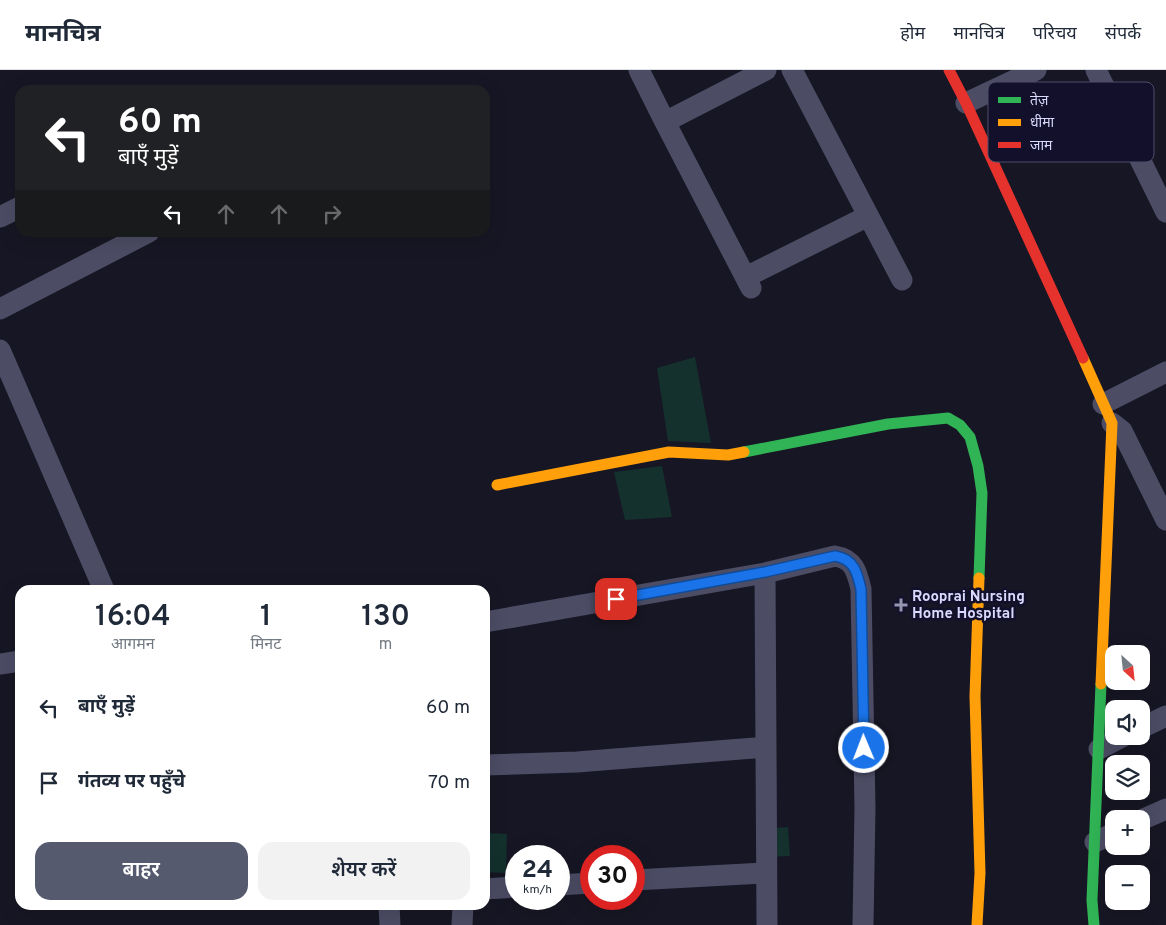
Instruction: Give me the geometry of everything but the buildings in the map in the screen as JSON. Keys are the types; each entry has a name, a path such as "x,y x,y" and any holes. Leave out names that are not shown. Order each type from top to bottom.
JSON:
{"street":[{"path":"639,70 748,282 868,216"},
{"path":"665,122 766,70"},
{"path":"792,70 902,280"},
{"path":"949,70 988,151"},
{"path":"1011,82 1036,70"},
{"path":"1096,70 1102,82"},
{"path":"966,103 988,93"},
{"path":"993,162 1108,414 1122,431 1166,520"},
{"path":"1141,162 1166,212"},
{"path":"0,217 15,210"},
{"path":"0,309 139,237"},
{"path":"0,350 102,585"},
{"path":"1108,414 1166,372"},
{"path":"1094,925 1092,900 1099,749 1108,414"},
{"path":"497,485 669,452 728,455 888,424 948,418 960,425 970,437 978,466 982,493 975,696 980,873 977,925"},
{"path":"490,621 765,572 835,556 843,557 849,561 857,573 861,589 865,808 863,925"},
{"path":"765,572 767,925"},
{"path":"0,664 15,662"},
{"path":"1150,724 1166,716"},
{"path":"1099,749 1107,745"},
{"path":"490,765 577,762 766,747"},
{"path":"1150,816 1166,809"},
{"path":"1095,842 1105,837"},
{"path":"645,879 766,873"},
{"path":"490,889 505,888"},
{"path":"389,910 390,925"},
{"path":"462,925 463,910"}],"green space":[{"path":"695,357 711,443 668,441 657,368"},
{"path":"662,466 672,517 625,520 614,472"},
{"path":"788,827 790,856 765,857 764,829"},
{"path":"490,833 507,834 505,873 490,872"}],"traffic: fast":[{"path":"744,452 888,424 948,418 960,425 970,437 978,466 982,493 979,578"},
{"path":"1094,925 1092,900 1101,684"}],"traffic: slow":[{"path":"1083,358 1112,423 1101,684"},
{"path":"497,485 669,452 728,455 744,452"},
{"path":"977,925 980,873 975,696 979,578"}],"traffic: jam":[{"path":"949,70 988,151"},
{"path":"993,162 1083,358"}],"place":[{"name":"Rooprai Nursing Home Hospital","path":"901,605"}],"route":[{"path":"616,599 765,572 835,556 843,557 854,566 861,589 864,748"}]}
